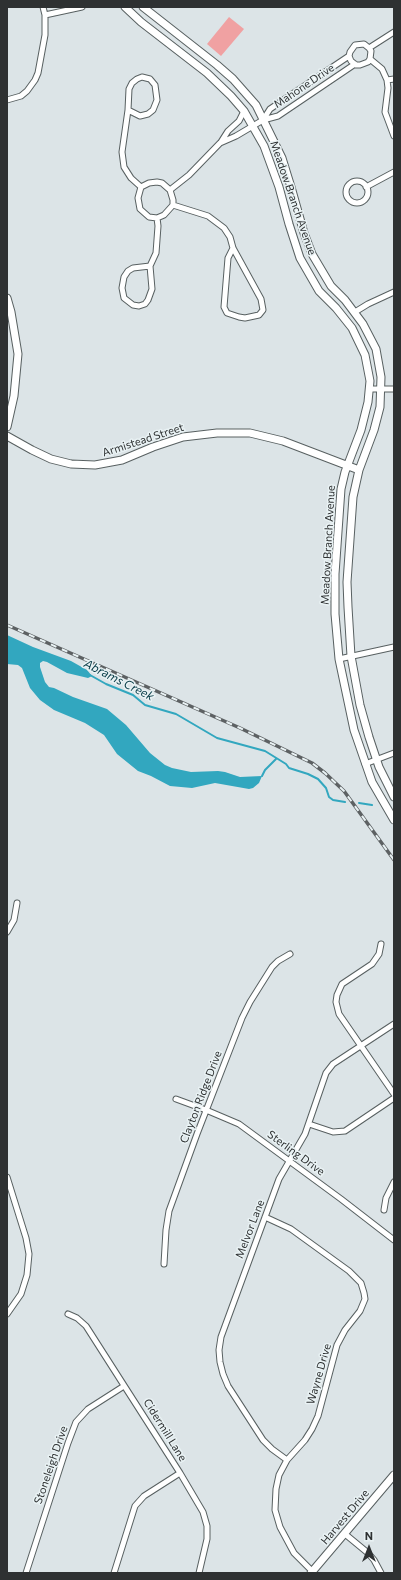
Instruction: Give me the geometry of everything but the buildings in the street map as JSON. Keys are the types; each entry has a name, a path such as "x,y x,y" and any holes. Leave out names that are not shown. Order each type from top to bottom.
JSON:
{"main road":[{"name":"Meadow Branch Avenue","path":"125,7 141,22 212,77 244,111 264,146 300,258 319,291 348,322 360,343 368,367 370,389 366,415 341,489 335,574 335,614 339,659 350,716 372,782 394,820"},
{"name":"Meadow Branch Avenue","path":"143,7 217,65 256,105 282,158 301,225 310,249 331,286 355,312 369,333 376,349 380,366 382,389 376,423 359,470 352,505 347,582 348,607 352,656 360,705 377,759 394,797"},
{"path":"7,298 16,338 18,362 14,396 7,427"},
{"name":"Armistead Street","path":"7,436 51,459 81,466 106,464 122,460 153,446 183,437 200,434 235,432 264,436 359,470"},
{"name":"Harvest Drive","path":"312,1572 394,1475"}],"street":[{"path":"7,100 27,91 38,73 45,35 45,15 43,7"},
{"path":"45,15 82,7"},
{"path":"394,32 369,48 371,51 370,59 382,69 388,80 385,112 394,136"},
{"name":"Mahone Drive","path":"263,120 270,109 349,56 355,45 364,44 369,48"},
{"path":"349,56 355,64"},
{"name":"Mahone Drive","path":"170,190 189,175 220,143 236,136 263,120 278,116 355,64 364,64 370,59"},
{"path":"128,110 140,116 148,114 153,110 157,100 157,90 150,79 142,77 137,79 132,83 129,89 128,110 122,152 124,167 131,178 141,187"},
{"path":"388,80 394,79"},
{"path":"220,143 228,130 239,121 244,111"},
{"path":"366,187 394,172"},
{"path":"359,181 366,187 367,195 361,202 354,202 347,198 346,190 351,182 359,181"},
{"path":"149,182 157,182 162,183 170,190 173,205 164,215 157,218 149,217 140,209 138,198 141,187 149,182"},
{"path":"173,205 208,216 217,221 224,228 230,237 233,248 261,299 263,310 259,315 246,318 239,317 227,313 224,307 228,258 233,248"},
{"path":"150,266 133,268 128,271 124,277 122,288 124,298 133,305 139,306 148,300 152,289 150,266 156,253 158,226 157,218"},
{"path":"355,312 394,292"},
{"path":"370,389 394,389"},
{"path":"339,659 394,647"},
{"path":"365,764 394,753"},
{"path":"7,932 14,920 17,903"},
{"path":"381,944 379,954 372,964 346,982 337,995 336,1006 339,1014 394,1094"},
{"name":"Clayton Ridge Drive","path":"164,1264 166,1230 169,1211 242,1018 250,1002 272,967 278,961 290,954"},
{"name":"Melvor Lane","path":"287,1460 267,1445 258,1435 225,1381 220,1356 222,1331 279,1180 301,1144 328,1069 333,1064 394,1024"},
{"path":"309,1124 333,1132 345,1131 394,1098"},
{"name":"Sterling Drive","path":"176,1099 239,1124 380,1228 394,1240"},
{"path":"7,1176 26,1238 29,1254 27,1275 21,1294 7,1314"},
{"path":"384,1210 386,1198 394,1182"},
{"path":"7,1198 13,1196"},
{"name":"Wayne Drive","path":"265,1217 291,1229 349,1271 361,1283 364,1293 364,1299 360,1311 345,1330 337,1345 318,1416 305,1440 287,1460 279,1475 276,1489 274,1502 282,1531 294,1553 312,1572"},
{"name":"Cidermill Lane","path":"68,1314 78,1318 86,1326 180,1473 205,1517 207,1526 207,1542 199,1573"},
{"name":"Stoneleigh Drive","path":"26,1573 76,1422 88,1409 124,1386"},
{"path":"114,1573 135,1506 144,1496 180,1473"},
{"path":"345,1534 368,1553 374,1560 381,1573"}],"shaded area":[{"path":"229,17 244,29 221,56 207,44"}],"water":[{"path":"7,635 33,647 71,661 87,670 92,676 88,678 67,673 47,662 43,661 40,663 45,682 49,687 107,709 126,725 150,753 165,765 191,772 218,771 240,777 262,776 259,783 253,788 249,789 215,783 192,788 170,786 138,771 117,754 104,735 85,723 54,710 40,700 30,688 22,668 18,665 7,664"}],"waterway":[{"name":"Abrams Creek","path":"90,675 106,684 133,695 145,705 176,714 217,738 265,751 286,764 289,768 318,779 326,788 329,797 333,800 345,802"},
{"path":"262,776 265,770 276,759"},
{"name":"Abrams Creek","path":"359,803 372,805"}],"railway":[{"path":"7,625 240,728 312,763 344,791 394,860"}]}
